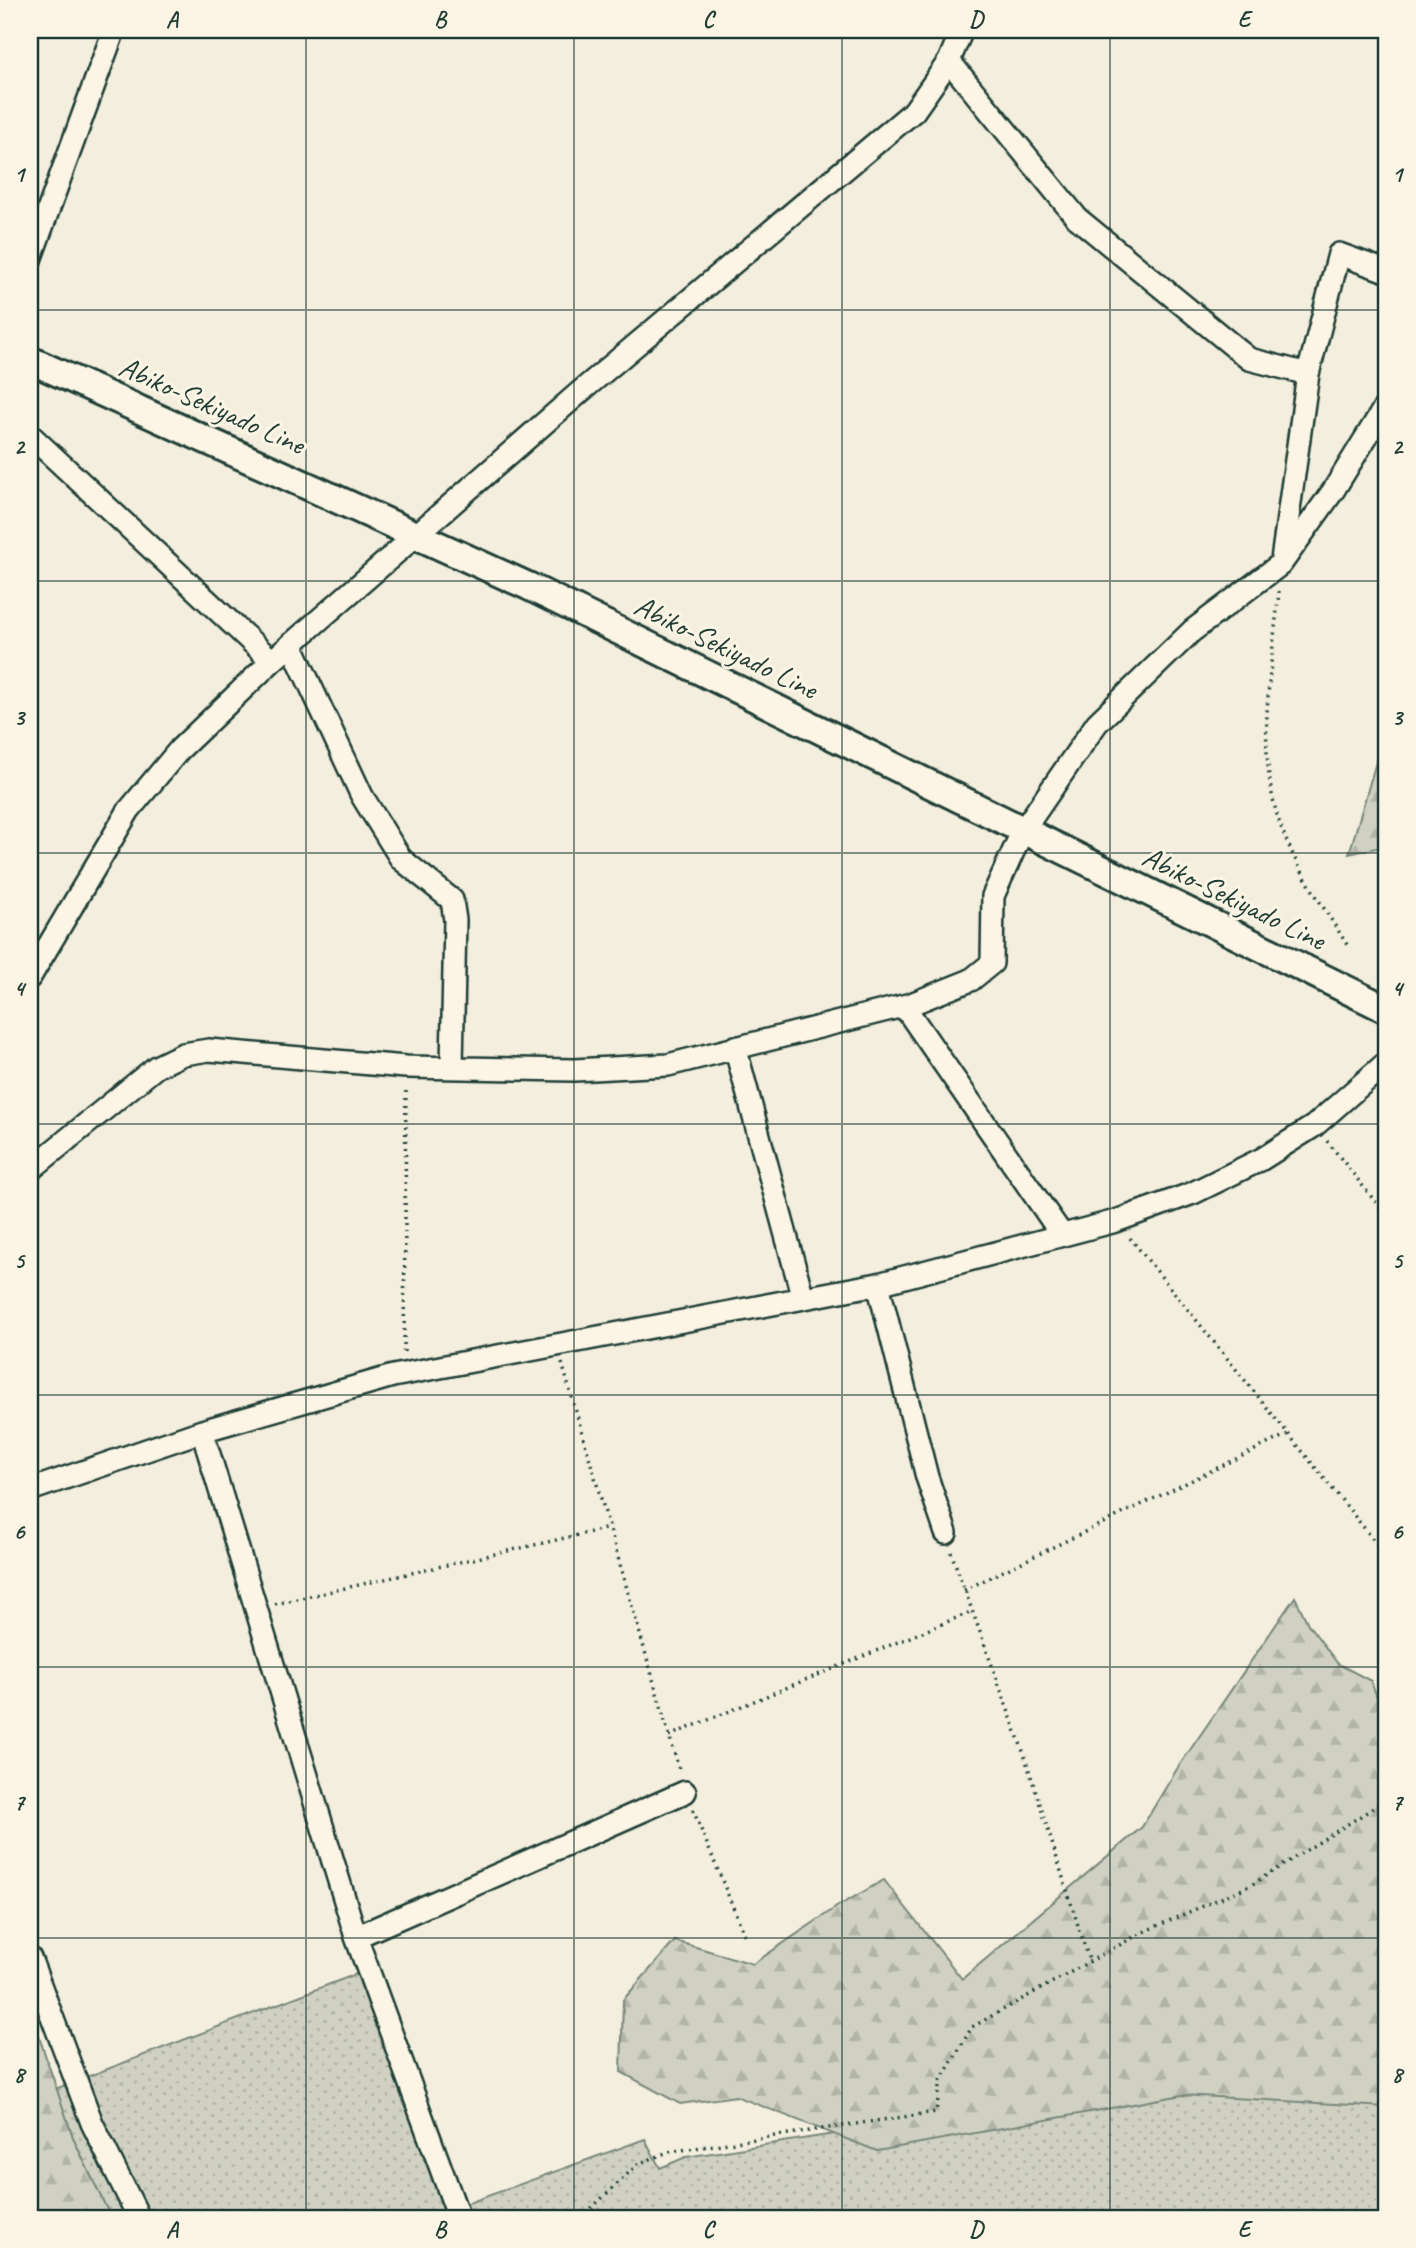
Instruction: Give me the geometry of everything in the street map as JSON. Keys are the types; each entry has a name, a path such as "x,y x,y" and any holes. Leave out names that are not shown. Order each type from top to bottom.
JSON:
{"main road":[{"name":"Abiko-Sekiyado Line","path":"30,360 418,534 1386,1009"}],"street":[{"path":"30,260 114,30"},
{"path":"30,977 129,810 180,750 272,661 580,392 914,111 949,61 962,30"},
{"path":"949,61 1077,218 1249,359 1308,374"},
{"path":"1281,564 1308,374 1339,254 1386,271"},
{"path":"30,1170 156,1067 183,1054 209,1050 406,1067 574,1070 668,1065 904,1006 971,980 992,963 993,896 1022,832 1097,723 1192,631 1281,564 1334,491 1386,405"},
{"path":"30,435 272,661"},
{"path":"291,645 362,796 401,859 452,900 455,920 452,1066"},
{"path":"904,1006 1062,1235"},
{"path":"735,1047 803,1298"},
{"path":"30,1490 202,1431 404,1374 878,1284 1116,1221 1193,1193 1262,1159 1314,1126 1386,1063"},
{"path":"878,1284 928,1477 946,1533"},
{"path":"202,1431 356,1937 459,2218"},
{"path":"356,1937 685,1792"},
{"path":"30,1958 92,2123 139,2218"}],"path":[{"path":"1281,564 1268,710 1271,790 1279,822 1298,864 1349,948"},
{"path":"404,1374 406,1067"},
{"path":"1314,1126 1386,1216"},
{"path":"1116,1221 1386,1555"},
{"path":"556,1345 685,1792 745,1936"},
{"path":"964,1590 1289,1434"},
{"path":"256,1609 610,1528"},
{"path":"946,1533 971,1612 1024,1754 1089,1960"},
{"path":"669,1736 971,1612"},
{"path":"581,2218 638,2164 668,2152 936,2112 941,2080 972,2027 1141,1933 1251,1885 1386,1800"}],"green space":[{"path":"1386,728 1386,846 1349,854"},
{"path":"1295,1597 1308,1624 1338,1664 1371,1681 1386,1722 1386,2107 1182,2095 877,2151 736,2096 680,2104 621,2072 623,2000 675,1941 753,1964 838,1906 884,1880 962,1979 1142,1827 1177,1769"},
{"path":"364,1971 449,2210 645,2139 660,2168 686,2157 937,2118 1386,2033 1386,2218 30,2218 30,2071 37,2096"},
{"path":"30,2010 74,2140 111,2218 41,2218 30,2194"}]}
